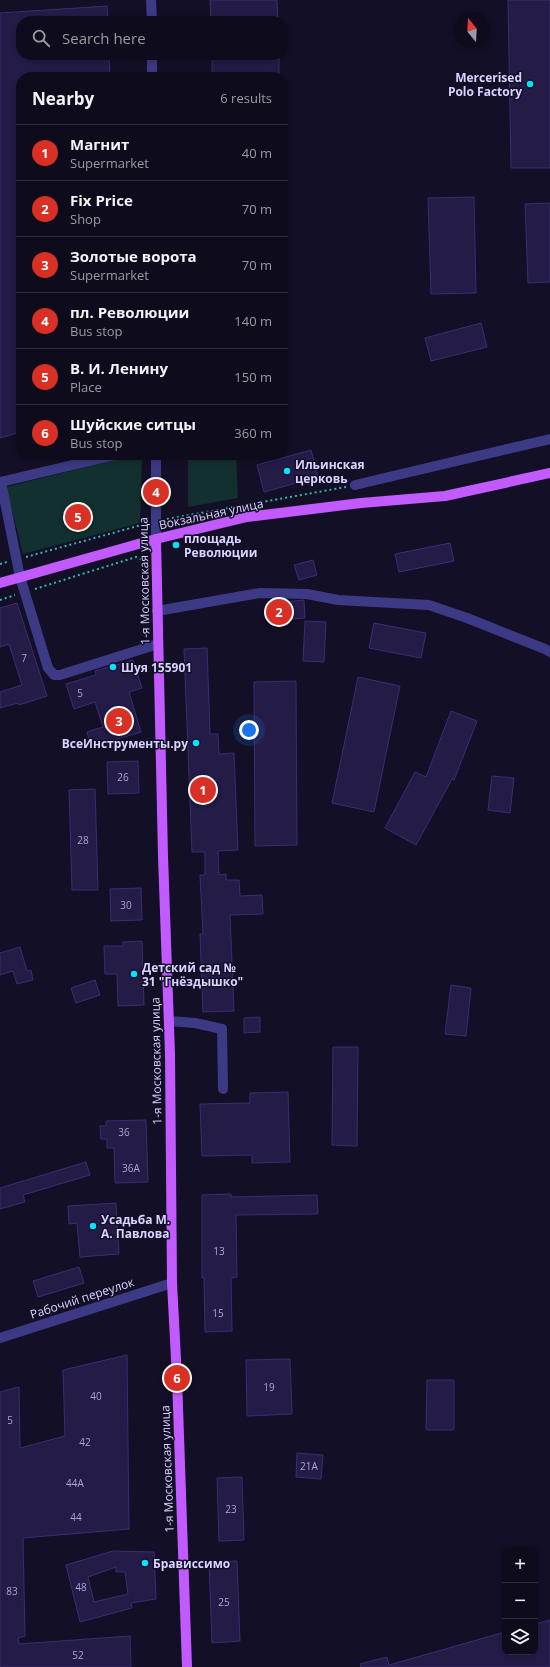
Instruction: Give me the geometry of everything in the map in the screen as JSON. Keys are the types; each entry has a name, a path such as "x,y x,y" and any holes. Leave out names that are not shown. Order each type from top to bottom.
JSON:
{"main road":[{"name":"Вокзальная улица","path":"0,583 156,539 246,517 361,503 444,496 550,473"},
{"name":"1-я Московская улица","path":"156,539 169,1021 172,1283 178,1378 187,1667"}],"street":[{"path":"151,0 152,16"},
{"path":"152,60 152,72"},
{"path":"355,485 550,439"},
{"path":"94,460 1,482 20,578 48,668 54,675 60,675 158,644"},
{"name":"1-я Московская улица","path":"156,460 156,539"},
{"path":"157,611 260,593 307,594 338,600 429,605 545,648 550,652"},
{"path":"169,1021 195,1023 222,1029 223,1089"},
{"name":"Рабочий переулок","path":"0,1338 172,1283"}],"path":[{"path":"0,564 156,522 355,485"},
{"path":"0,600 136,557 156,567"}],"green space":[{"path":"114,460 142,460 140,523 23,554 6,487"},
{"path":"188,460 236,460 238,498 188,507"}],"building":[{"path":"210,0 277,0 278,16 211,16"},
{"name":"Mercerised Polo Factory","path":"508,0 550,0 550,168 511,168"},
{"path":"107,6 108,16 16,16 16,60 109,60 110,72 16,72 16,433 0,438 0,13"},
{"path":"212,60 279,60 279,72 212,72"},
{"path":"474,197 476,293 431,294 428,198"},
{"path":"550,203 550,282 528,283 525,204"},
{"path":"481,323 487,347 431,361 425,338"},
{"name":"Ильинская церковь","path":"311,450 318,477 264,492 257,465 275,460 288,460 288,456"},
{"path":"450,543 454,561 399,572 395,554"},
{"path":"313,560 317,575 299,580 294,565"},
{"path":"304,600 305,618 268,621 267,604"},
{"path":"17,603 47,696 19,705 18,703 0,708 0,692 22,685 9,644 0,647 0,608"},
{"path":"305,621 326,622 324,662 303,661"},
{"path":"374,623 426,633 421,658 369,648"},
{"path":"207,648 210,734 218,734 219,754 234,753 238,850 218,851 219,875 226,874 226,880 239,880 240,896 262,895 263,914 230,915 234,1011 203,1012 200,934 203,934 200,875 205,875 205,852 192,852 184,649"},
{"path":"133,660 142,688 129,692 141,732 91,747 87,732 103,727 95,702 74,709 66,684 96,675 95,671"},
{"path":"358,677 400,686 374,812 332,803"},
{"path":"296,681 297,845 255,846 254,682"},
{"path":"451,711 477,721 454,780 452,779 416,845 385,828 415,772 426,777"},
{"path":"138,761 139,793 108,794 107,762"},
{"path":"492,776 514,778 510,813 488,810"},
{"path":"95,789 98,890 72,890 69,790"},
{"path":"141,888 142,920 111,921 110,889"},
{"name":"Детский сад № 31 \"Гнёздышко\"","path":"142,941 144,1005 118,1006 117,974 105,974 104,946 123,946 123,942"},
{"path":"20,947 27,971 31,970 33,980 17,984 13,971 0,975 0,953"},
{"path":"95,980 100,995 76,1003 71,988"},
{"path":"451,985 471,988 466,1036 445,1034"},
{"path":"260,1017 260,1032 244,1033 244,1018"},
{"path":"333,1047 358,1047 357,1146 332,1145"},
{"path":"288,1092 290,1162 252,1163 252,1155 202,1156 200,1104 250,1103 250,1093"},
{"path":"146,1120 148,1182 115,1183 114,1148 107,1148 107,1139 101,1139 100,1126 106,1126 106,1121"},
{"path":"86,1162 90,1175 23,1195 25,1202 0,1209 0,1188"},
{"path":"231,1194 231,1197 317,1195 318,1214 236,1215 237,1277 231,1278 232,1331 205,1332 204,1278 202,1278 202,1195"},
{"path":"116,1203 119,1254 80,1257 77,1223 69,1224 68,1206"},
{"path":"79,1267 84,1283 38,1297 33,1281"},
{"path":"127,1355 129,1529 23,1538 25,1636 18,1638 19,1644 130,1636 131,1667 0,1667 0,1392 19,1387 20,1448 65,1436 63,1370"},
{"path":"290,1359 292,1414 247,1416 246,1360"},
{"path":"427,1380 454,1380 454,1430 426,1430"},
{"path":"297,1453 323,1455 321,1479 296,1477"},
{"path":"242,1477 244,1540 219,1541 217,1478"},
{"path":"113,1551 154,1552 156,1599 131,1603 132,1608 80,1622 66,1565","holes":["116,1567 116,1572 125,1572 128,1594 94,1602 88,1577"]},
{"path":"237,1561 240,1641 212,1643 209,1562"},
{"path":"550,1620 550,1667 361,1667 360,1664 387,1657 389,1665 502,1633 502,1655 538,1655 538,1623"}],"place":[{"name":"Mercerised Polo Factory","path":"530,84"},
{"name":"Ильинская церковь","path":"287,471"},
{"name":"пл. Революции","path":"156,492"},
{"name":"В. И. Ленину","path":"78,517"},
{"name":"площадь Революции","path":"176,545"},
{"name":"Fix Price","path":"279,612"},
{"name":"Шуя 155901","path":"113,667"},
{"name":"Золотые ворота","path":"119,721"},
{"name":"ВсеИнструменты.ру","path":"196,743"},
{"name":"Магнит","path":"203,790"},
{"name":"Детский сад № 31 \"Гнёздышко\"","path":"134,974"},
{"name":"Усадьба М. А. Павлова","path":"93,1226"},
{"name":"Шуйские ситцы","path":"177,1378"},
{"name":"Брависсимо","path":"145,1563"}]}
